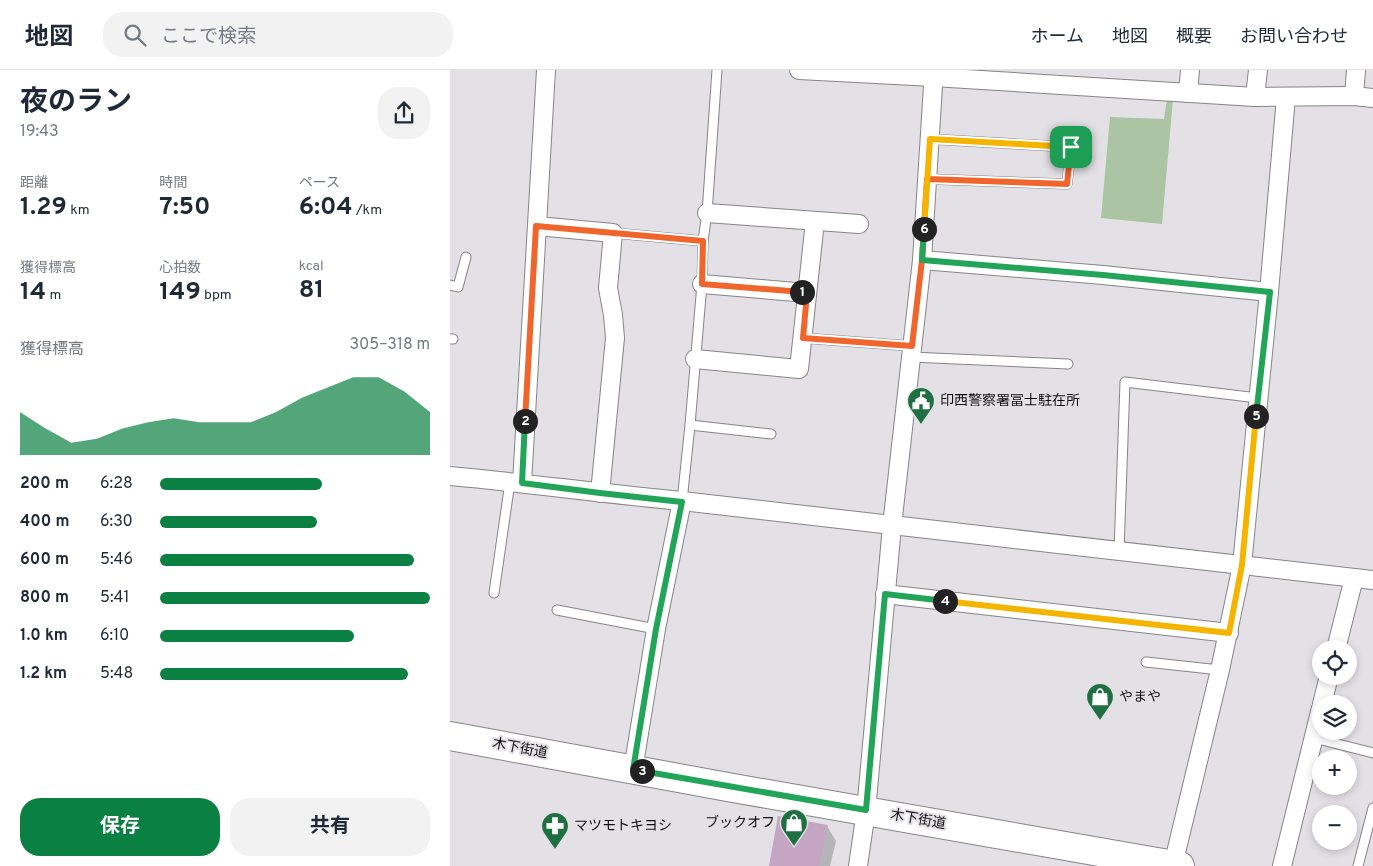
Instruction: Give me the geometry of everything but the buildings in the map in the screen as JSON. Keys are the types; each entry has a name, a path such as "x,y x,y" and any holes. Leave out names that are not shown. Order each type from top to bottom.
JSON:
{"main road":[{"name":"木下街道","path":"450,736 633,770 1177,865"}],"street":[{"path":"516,482 546,70"},
{"path":"799,70 934,73 1255,97 1354,96 1373,98"},
{"path":"1188,93 1190,70"},
{"path":"1255,97 1258,70"},
{"path":"1354,96 1356,70"},
{"path":"858,866 866,810 885,594 922,260 934,73"},
{"path":"1177,865 1229,633 1242,565 1270,292 1286,97"},
{"path":"707,213 859,224"},
{"path":"695,358 799,369 815,221"},
{"path":"536,226 613,233 608,288 615,338 600,493"},
{"path":"922,260 1113,276 1270,292"},
{"path":"702,284 807,293"},
{"path":"450,476 1373,580"},
{"path":"633,770 656,629 682,502"},
{"path":"1338,640 1354,578"},
{"path":"885,594 1229,633"},
{"path":"1282,866 1314,740"}],"lane":[{"path":"682,502 702,284 703,241 707,213 717,70"},
{"path":"927,179 1067,184 1071,147 930,139"},
{"path":"613,233 703,241"},
{"path":"450,285 458,287 466,257"},
{"path":"803,338 912,351 1068,364"},
{"path":"1119,551 1126,382 1258,398"},
{"path":"690,425 771,434"},
{"path":"494,593 516,482"},
{"path":"557,610 656,629"},
{"path":"1146,662 1220,670"},
{"path":"1322,740 1373,753"},
{"path":"1358,866 1373,808"}],"green space":[{"path":"1167,99 1173,99 1162,224 1101,218 1110,117 1164,119"}],"place":[{"name":"印西警察署冨士駐在所","path":"921,425"},
{"name":"やまや","path":"1100,721"},
{"name":"ブックオフ","path":"794,847"},
{"name":"マツモトキヨシ","path":"555,850"}],"route":[{"path":"1071,147 930,139 927,179 924,219 922,260 1103,275 1270,292 1242,565 1229,633 885,594 866,810 633,770 656,629 682,502 522,483 536,226 703,241 702,284 807,293 803,338 912,346 922,260 927,179 1067,184 1071,147"}]}
